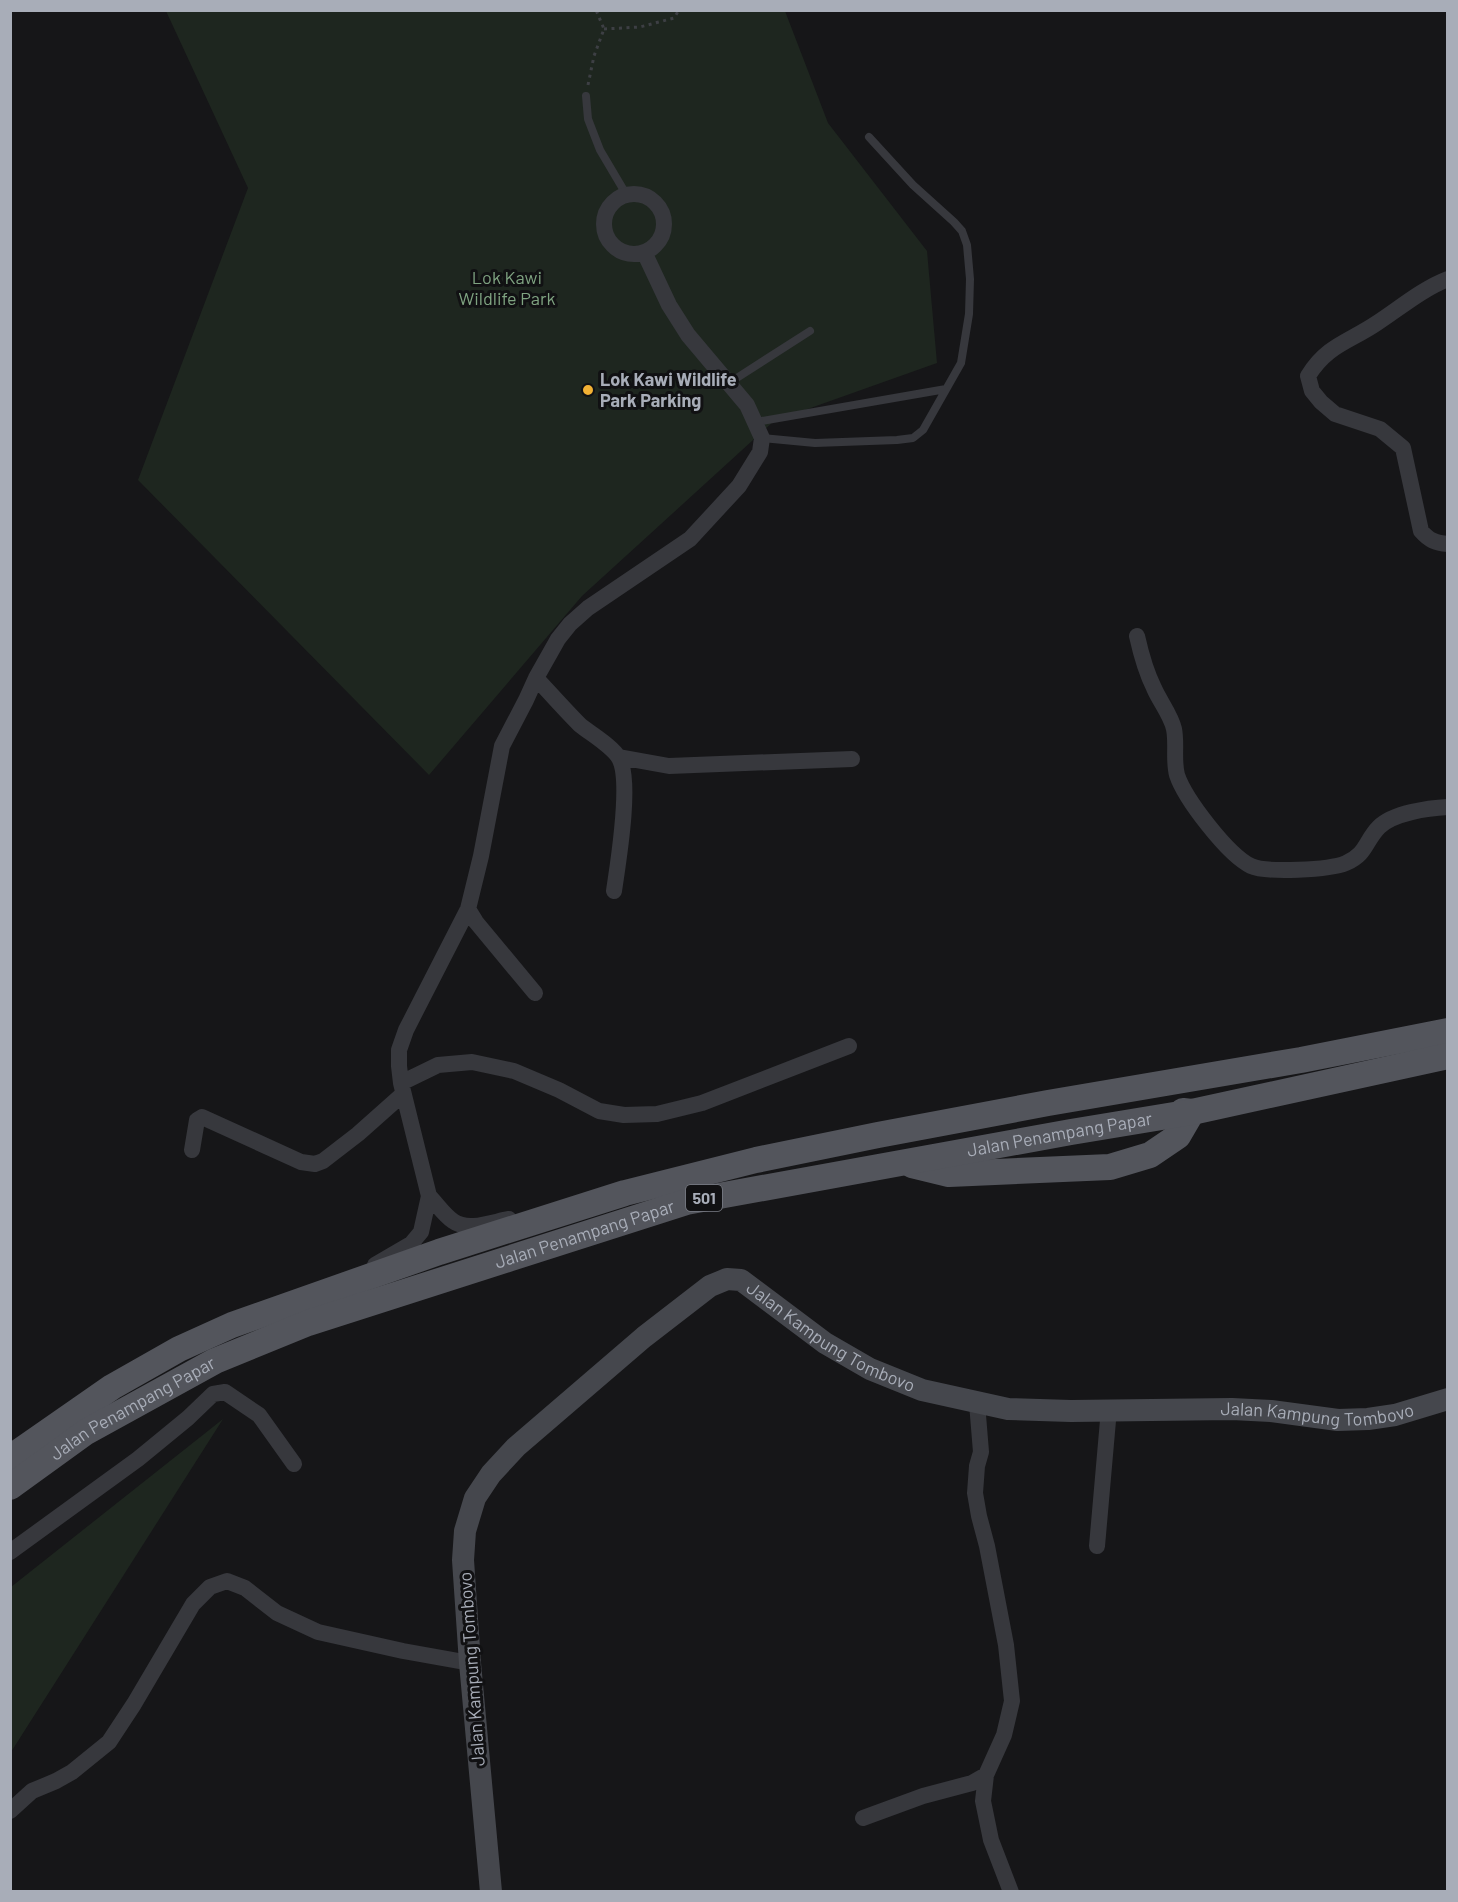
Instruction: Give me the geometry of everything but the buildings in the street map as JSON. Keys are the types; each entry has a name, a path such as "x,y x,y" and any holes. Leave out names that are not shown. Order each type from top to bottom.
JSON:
{"main road":[{"name":"Jalan Penampang Papar","path":"10,1458 112,1387 179,1349 232,1325 439,1252 625,1193 756,1160 1048,1103 1301,1060 1448,1031"},
{"name":"Jalan Penampang Papar","path":"10,1487 86,1432 215,1361 308,1323 687,1202 1192,1112 1448,1056"},
{"path":"901,1163 948,1174 1110,1167 1150,1155 1178,1136 1192,1112 1130,1106 1048,1103"}],"street":[{"path":"642,194 655,202 664,215 664,230 658,245 645,254 628,255 613,248 604,234 603,217 612,203 626,195 642,194"},
{"path":"332,1288 411,1244 421,1232 429,1196 402,1089 399,1050 424,993 468,909 484,844 502,746 536,678 558,639 588,608 690,539 739,486 760,452 762,438 747,405 688,334 669,305 645,254"},
{"path":"1448,279 1437,283 1398,307 1376,324 1325,354 1308,376 1312,391 1335,414 1380,429 1403,448 1421,531 1436,543 1448,544"},
{"path":"1137,636 1153,687 1174,729 1175,764 1184,790 1203,819 1224,843 1250,866 1277,870 1342,865 1361,854 1377,828 1390,819 1412,812 1448,807"},
{"path":"536,678 581,725 619,757 669,766 852,759"},
{"path":"614,891 622,834 624,774 619,757"},
{"path":"468,909 476,922 535,993"},
{"path":"192,1150 197,1120 202,1117 301,1162 315,1164 323,1161 358,1134 402,1089 438,1065 472,1062 514,1071 559,1090 599,1111 624,1115 657,1114 702,1102 849,1046"},
{"path":"429,1196 452,1221 461,1225 472,1226 530,1214 567,1211"},
{"name":"Jalan Kampung Tombovo","path":"491,1892 463,1560 465,1531 475,1498 491,1474 516,1446 644,1337 710,1286 727,1279 741,1280 825,1343 870,1369 922,1390 1008,1409 1071,1411 1232,1409 1270,1411 1338,1420 1395,1415 1448,1399"},
{"path":"10,1552 138,1459 213,1394 225,1392 259,1415 294,1464"},
{"path":"977,1403 981,1452 977,1466 975,1493 1006,1645 1012,1701 1004,1735 986,1776 983,1801 991,1840 1011,1892"},
{"path":"1097,1546 1108,1409"},
{"path":"10,1811 32,1791 72,1772 109,1742 193,1604 210,1587 227,1581 245,1588 277,1613 318,1632 470,1663"},
{"path":"863,1818 922,1796 972,1783 986,1776"}],"lane":[{"path":"586,96 588,119 600,150 626,195"},
{"path":"762,438 815,443 897,441 913,438 923,430 961,363 969,314 970,279 967,245 962,231 869,137"},
{"path":"729,383 810,331"},
{"path":"756,422 946,389"}],"path":[{"path":"586,96 594,57 604,29 596,10"},
{"path":"604,29 640,27 674,18 679,10"}],"green space":[{"name":"Lok Kawi Wildlife Park","path":"166,11 785,11 828,123 927,251 937,363 774,421 582,596 429,775 138,480 248,188"},
{"path":"223,1419 11,1752 11,1587"}],"place":[{"name":"Lok Kawi Wildlife Park Parking","path":"588,390"}]}
